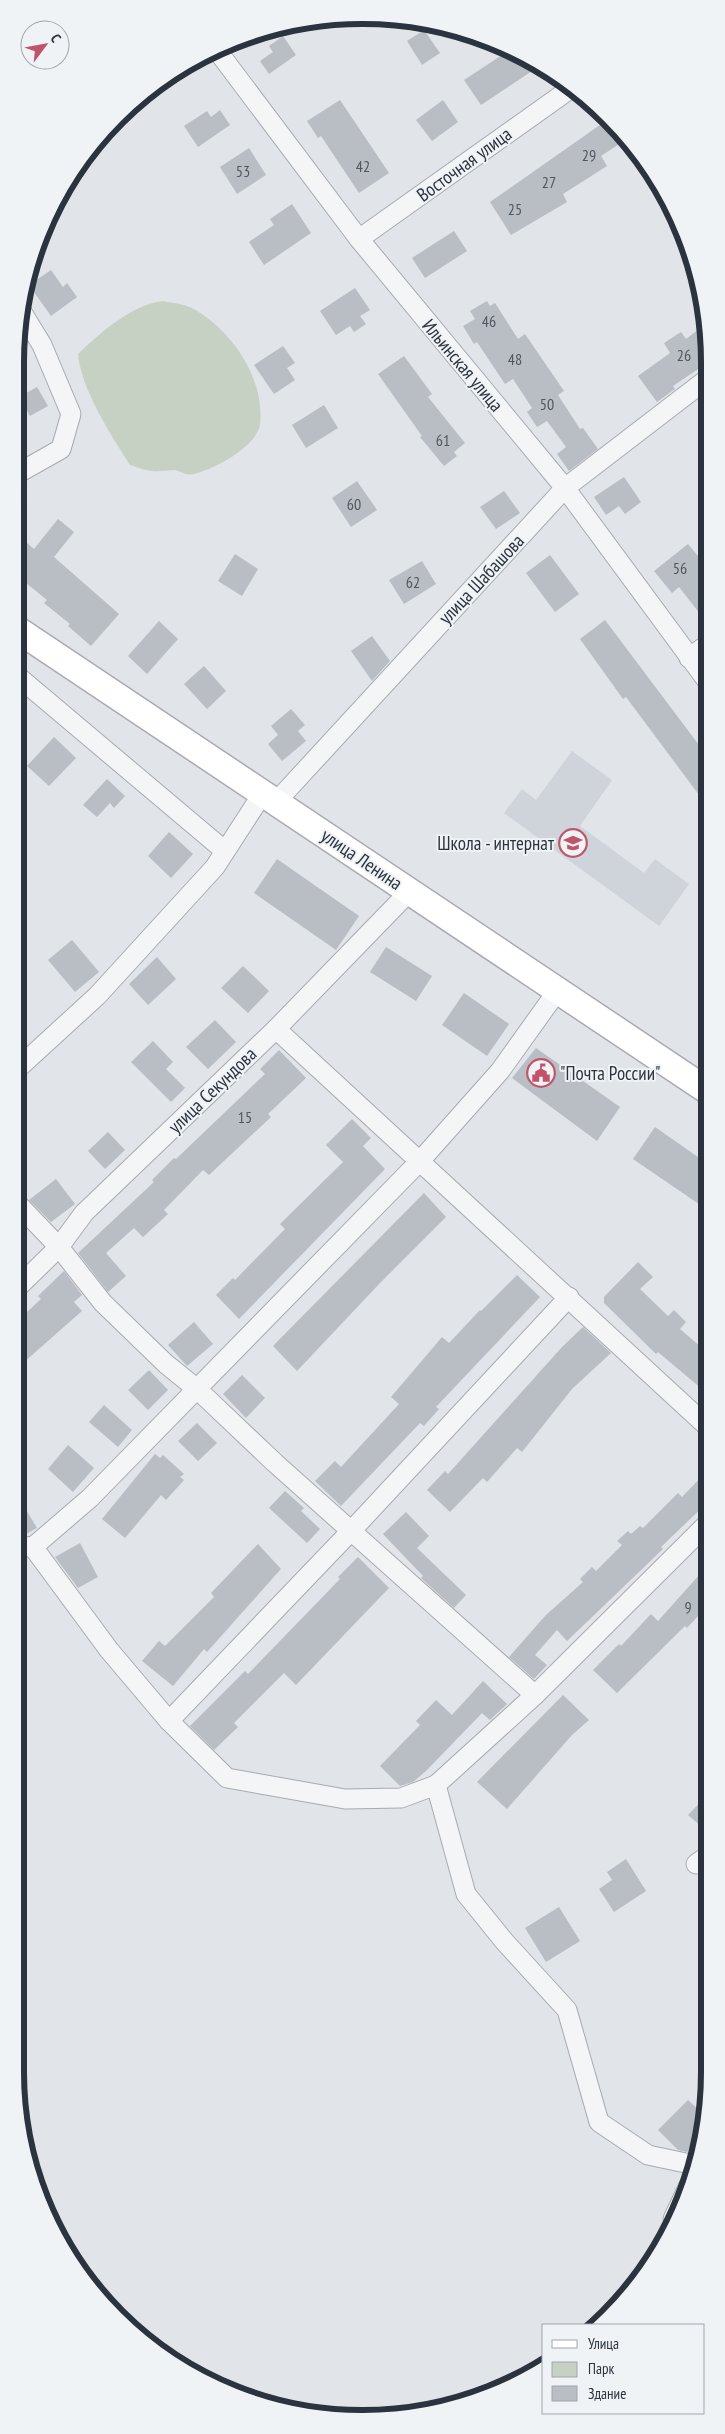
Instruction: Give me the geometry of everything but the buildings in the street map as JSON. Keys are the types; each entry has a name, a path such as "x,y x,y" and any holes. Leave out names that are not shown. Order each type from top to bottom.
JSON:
{"main road":[{"name":"улица Ленина","path":"24,634 701,1086"}],"street":[{"name":"Ильинская улица","path":"221,55 359,239 564,488 701,673"},
{"name":"Восточная улица","path":"359,239 566,92"},
{"path":"24,470 61,449 71,414 42,345 27,319"},
{"name":"улица Шабашова","path":"24,1063 97,996 216,867 226,851 269,797 564,488 701,385"},
{"path":"689,658 701,649"},
{"path":"24,682 226,851"},
{"name":"улица Секундова","path":"24,1281 59,1247 84,1213 276,1029 410,891"},
{"path":"558,990 500,1070 420,1161 90,1498 24,1547 169,1721 227,1778 345,1799 401,1798 436,1785 536,1695 701,1530"},
{"path":"276,1029 701,1421"},
{"path":"24,1210 59,1247 103,1303 166,1364 197,1389 274,1463 352,1530 536,1695"},
{"path":"169,1721 352,1530 568,1297"},
{"path":"436,1785 466,1894 504,1941 567,2010 599,2122 648,2154 689,2163"}],"shaded area":[{"name":"Школа - интернат","path":"572,751 612,780 580,826 644,873 655,859 689,884 659,926 504,813 522,789 536,800"}],"green space":[{"path":"163,301 192,308 206,317 232,342 251,373 257,389 260,407 260,424 257,433 243,449 211,468 191,474 175,470 152,471 130,465 98,411 80,368 78,354 96,337 117,321 139,308"}],"place":[{"name":"Школа - интернат","path":"573,843"},
{"name":"\"Почта России\"","path":"541,1073"}]}
